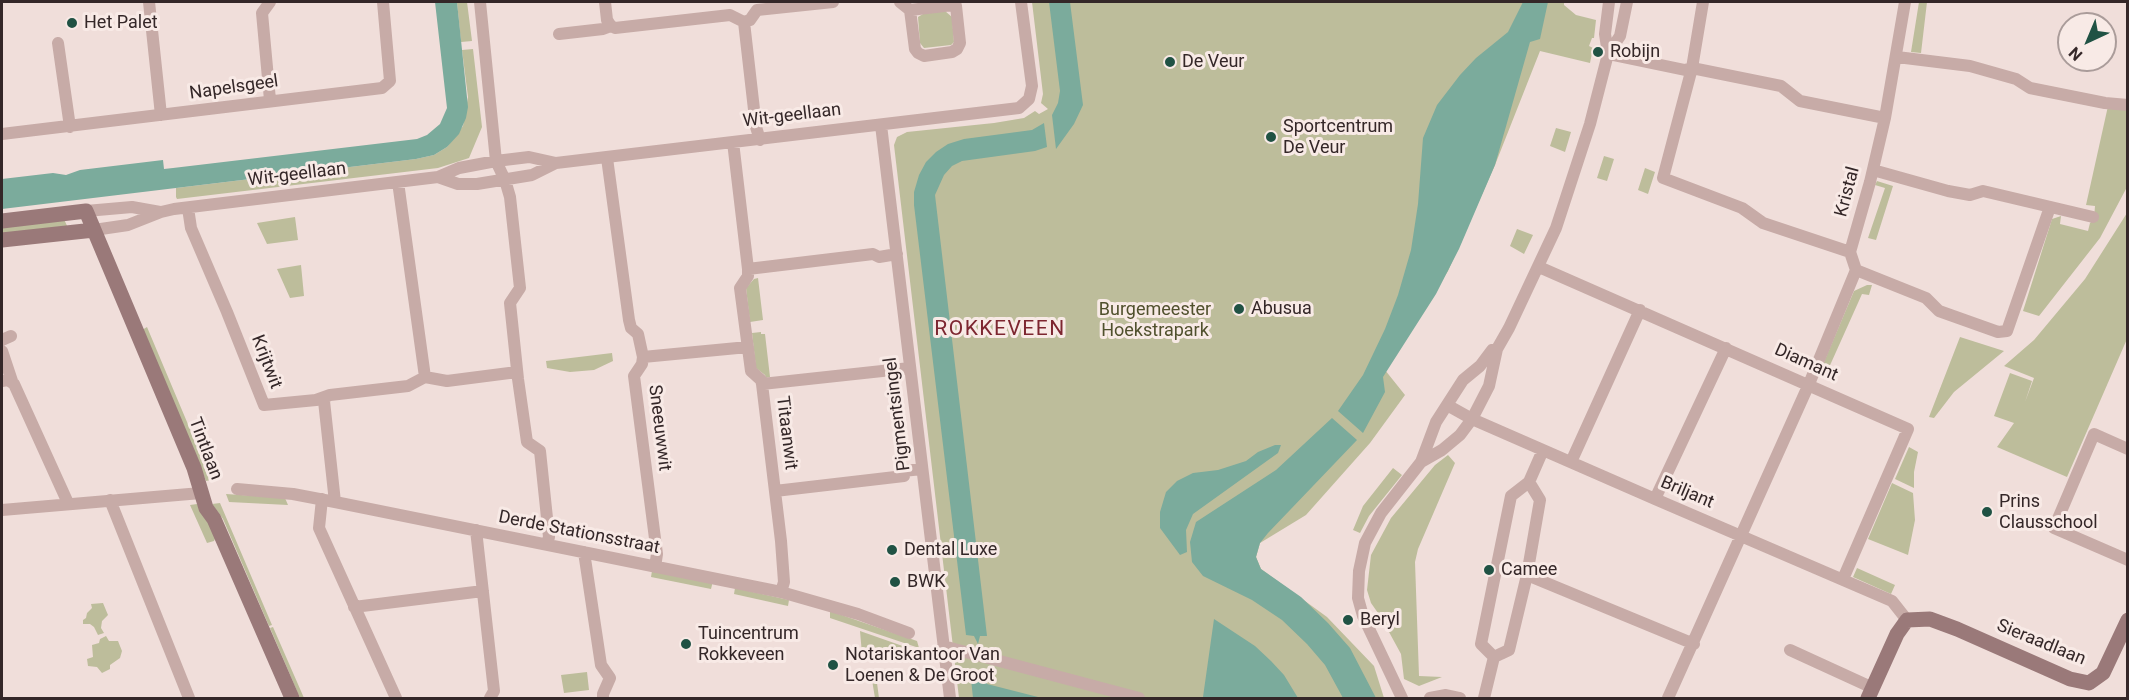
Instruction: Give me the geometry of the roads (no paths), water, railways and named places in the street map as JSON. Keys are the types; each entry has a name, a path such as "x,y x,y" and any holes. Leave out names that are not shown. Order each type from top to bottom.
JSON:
{"street":[{"path":"149,2 161,115"},
{"path":"270,2 262,13 270,100"},
{"name":"Napelsgeel","path":"2,134 382,88 390,81 382,2"},
{"path":"480,2 496,161 510,197 520,288 510,303 517,372 527,442 540,451 549,537 547,544"},
{"path":"605,2 607,20 615,28 730,15 744,22 750,20 758,10 833,2"},
{"name":"Wit-geellaan","path":"2,240 128,225 161,212 188,208 438,177 459,168 496,161 529,157 556,163 607,158 1019,108 1029,99 1032,86 1022,2"},
{"path":"1608,54 1605,34 1610,2"},
{"path":"1421,462 1443,450 1460,435 1472,419 1489,386 1497,349 1539,267 1556,228 1590,124 1608,54 1620,36 1627,2"},
{"path":"1668,699 1809,384 1856,270 1850,252 1763,223 1742,208 1663,178 1692,68 1703,2"},
{"name":"Kristal","path":"1850,252 1885,118 1905,2"},
{"path":"905,6 956,6 960,43 957,49 952,52 924,56 918,53 915,49 905,6"},
{"path":"744,22 755,119 760,140"},
{"path":"560,34 611,26"},
{"path":"58,43 70,126"},
{"path":"1608,54 1781,86 1800,101 1885,118"},
{"path":"1897,57 1970,66 2016,79 2030,88 2105,103 2127,105"},
{"name":"Pigmentsingel","path":"881,125 950,699"},
{"name":"Titaanwit","path":"733,142 748,270 748,276 741,288 751,371 761,380 762,384 784,582 781,592"},
{"path":"607,158 629,320 631,328 638,334 643,357 748,346"},
{"name":"Wit-geellaan","path":"438,177 458,184 505,180 532,175 556,163"},
{"path":"1873,170 1959,193 1970,195 1983,191 2093,217"},
{"path":"398,182 425,377"},
{"name":"Wit-geellaan","path":"2,221 132,207 161,212"},
{"path":"1856,270 1926,298 1939,311 1998,332 2007,331 2050,207"},
{"name":"Krijtwit","path":"188,208 190,228 232,322 264,405 326,397"},
{"name":"Tintlaan","path":"87,211 194,468 206,508 214,519 292,699"},
{"path":"748,270 873,254 879,257 897,254"},
{"name":"Diamant","path":"1539,267 1908,429 1843,579"},
{"path":"1572,462 1640,310"},
{"path":"1655,499 1726,348"},
{"path":"1402,699 1363,616 1358,598 1359,571 1365,543 1381,513 1421,462 1436,422 1463,380 1480,366 1492,350 1497,349"},
{"path":"2,351 7,381 23,401 68,503"},
{"name":"Sneeuwwit","path":"643,357 634,380 657,554 655,567"},
{"path":"762,384 910,368"},
{"path":"335,502 324,402 326,397 408,386 425,377 447,381 517,372"},
{"name":"Briljant","path":"1447,405 1472,419 1892,601 1907,620"},
{"path":"2127,449 2094,434 2054,528 2127,560"},
{"path":"1494,657 1481,644 1510,496 1529,482 1543,450"},
{"path":"775,491 904,476 903,471 922,469"},
{"path":"1494,657 1509,650 1527,575 1540,500 1529,482"},
{"name":"Derde Stationsstraat","path":"237,489 322,499 781,592 858,614 909,633"},
{"path":"2,510 201,493"},
{"path":"322,499 319,528 396,699"},
{"path":"110,500 189,699"},
{"path":"476,530 494,691 490,699"},
{"path":"584,552 601,665 610,678 603,699"},
{"path":"1527,575 1694,644"},
{"path":"354,607 483,591"},
{"name":"Sieraadlaan","path":"1907,620 1930,619 2070,679 2088,682 2103,673 2127,620"},
{"path":"1790,650 1870,693 1897,633 1907,620"},
{"path":"943,646 1139,699"},
{"path":"1484,699 1494,657"},
{"path":"1430,699 1446,695 1460,699"}],"place":[{"name":"Het Palet","path":"72,23"},
{"name":"Robijn","path":"1598,52"},
{"name":"De Veur","path":"1170,62"},
{"name":"Sportcentrum De Veur","path":"1271,137"},
{"name":"Abusua","path":"1239,309"},
{"name":"Prins Clausschool","path":"1987,512"},
{"name":"Dental Luxe","path":"892,550"},
{"name":"Camee","path":"1489,570"},
{"name":"BWK","path":"895,582"},
{"name":"Beryl","path":"1348,620"},
{"name":"Tuincentrum Rokkeveen","path":"686,644"},
{"name":"Notariskantoor Van Loenen & De Groot","path":"833,665"}],"district":[{"name":"ROKKEVEEN","path":"1000,330"}],"park label":[{"name":"Burgemeester Hoekstrapark","path":"1155,320"}]}
